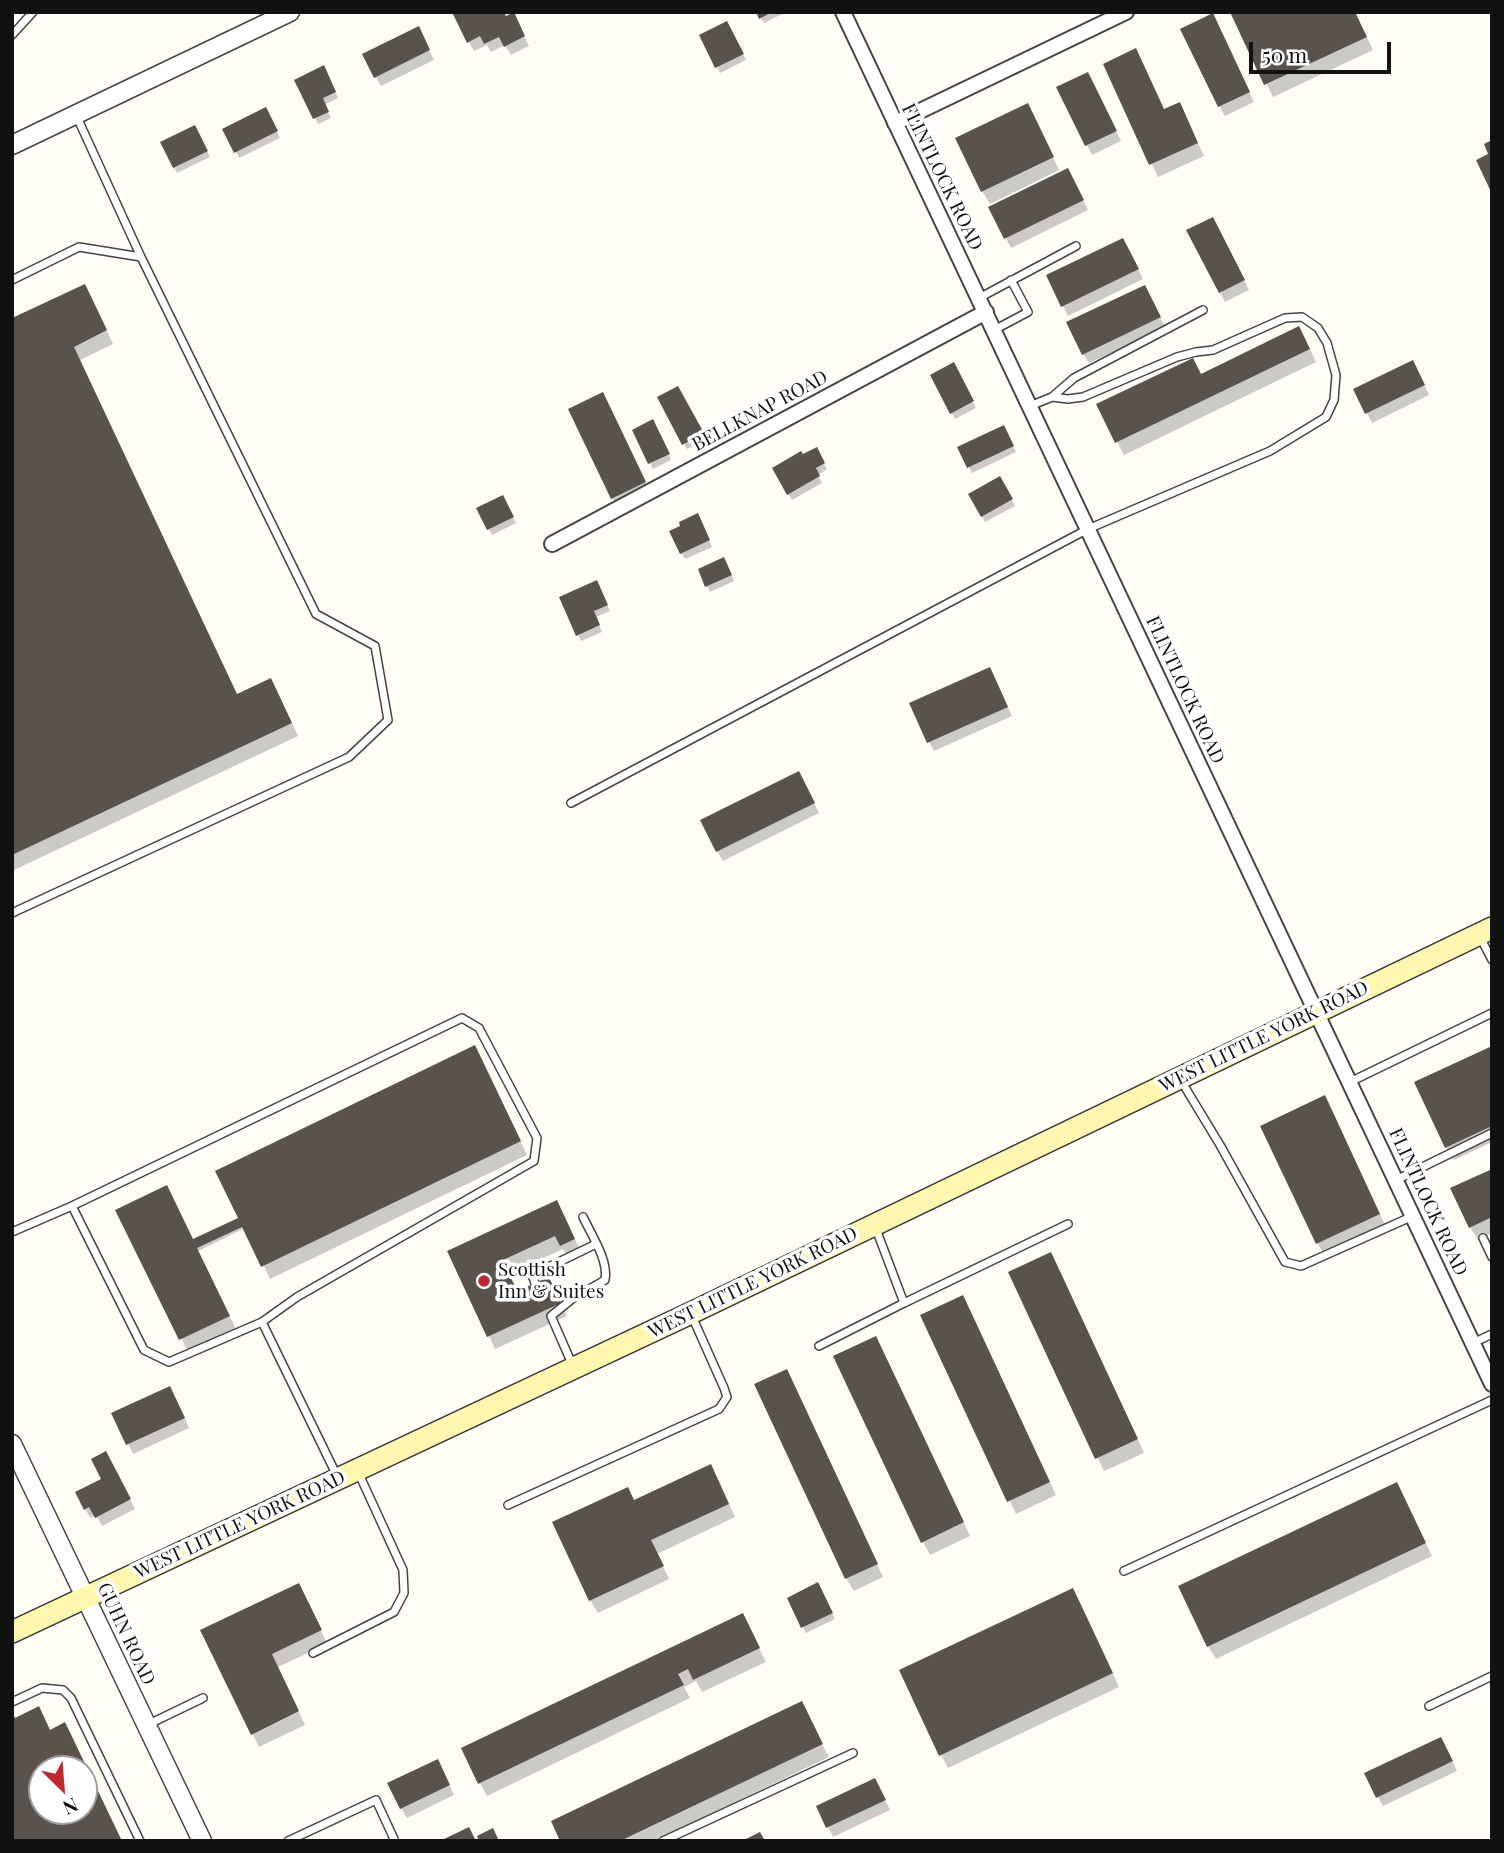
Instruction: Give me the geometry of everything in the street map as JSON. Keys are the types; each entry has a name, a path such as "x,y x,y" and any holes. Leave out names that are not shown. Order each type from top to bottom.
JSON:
{"main road":[{"name":"WEST LITTLE YORK ROAD","path":"12,1632 691,1313 1485,931"}],"street":[{"path":"12,145 290,12"},
{"name":"FLINTLOCK ROAD","path":"843,12 1492,1384"},
{"path":"895,123 1110,16 1126,12"},
{"name":"BELLKNAP ROAD","path":"552,544 986,313"},
{"name":"GUHN ROAD","path":"12,1444 202,1841"}],"lane":[{"path":"12,35 33,12"},
{"path":"12,913 349,757 388,719 375,646 316,614 141,257 76,115"},
{"path":"979,298 1076,246"},
{"path":"12,280 79,247 141,257"},
{"path":"994,330 1028,312 1011,280"},
{"path":"1030,406 1052,397 1062,386 1080,374 1203,310"},
{"path":"571,803 1088,529 1270,451 1326,417 1334,400 1336,375 1327,343 1318,328 1302,317 1294,317 1285,318 1213,350 1177,357 1083,397 1052,397"},
{"path":"1485,931 1492,960"},
{"path":"1350,1082 1492,1013"},
{"path":"12,1232 72,1206 462,1018 479,1028 537,1138 534,1161 297,1297 262,1322 169,1362 144,1350 72,1206"},
{"path":"1180,1078 1285,1262 1301,1266 1413,1216"},
{"path":"1396,1180 1492,1133"},
{"path":"574,1368 550,1312 605,1280 607,1276 605,1264 583,1217"},
{"path":"819,1346 1068,1224"},
{"path":"874,1225 904,1303"},
{"path":"1482,1238 1492,1257"},
{"path":"535,1283 532,1275 596,1244"},
{"path":"508,1504 719,1409 727,1397 691,1313"},
{"path":"262,1322 403,1570 404,1593 394,1612 313,1653"},
{"path":"1472,1343 1492,1334"},
{"path":"1124,1571 1492,1400"},
{"path":"1429,1706 1492,1676"},
{"path":"12,1702 42,1688 63,1690 71,1698 140,1841"},
{"path":"146,1726 203,1698"},
{"path":"663,1841 853,1753"},
{"path":"288,1841 376,1800 394,1839"}],"building":[{"path":"452,12 504,12 506,16 514,12 525,36 504,47 499,37 484,44 480,36 467,43"},
{"path":"756,12 772,12 759,19"},
{"path":"1230,12 1355,12 1367,37 1264,85"},
{"path":"1213,13 1250,92 1218,107 1180,29"},
{"path":"727,21 744,54 715,68 699,35"},
{"path":"419,26 430,50 374,78 362,54"},
{"path":"1136,48 1164,109 1180,102 1198,143 1149,165 1103,64"},
{"path":"324,65 336,92 323,98 329,112 313,119 294,80"},
{"path":"1088,72 1117,131 1085,146 1056,87"},
{"path":"1028,103 1054,157 981,192 955,138"},
{"path":"266,107 278,131 234,153 222,129"},
{"path":"195,125 208,151 173,168 160,142"},
{"path":"1492,140 1492,194 1476,160 1488,154 1484,144"},
{"path":"1068,168 1084,200 1004,239 988,207"},
{"path":"1213,217 1245,280 1219,293 1186,230"},
{"path":"1123,238 1139,269 1061,307 1046,275"},
{"path":"85,284 107,330 74,347 237,694 271,678 292,723 12,855 12,318"},
{"path":"1145,285 1161,317 1082,355 1066,322"},
{"path":"1299,326 1310,349 1115,443 1096,404 1193,358 1201,374"},
{"path":"1413,360 1425,385 1365,414 1353,389"},
{"path":"954,362 974,401 950,414 930,375"},
{"path":"678,386 704,433 682,445 657,397"},
{"path":"603,392 646,482 611,499 568,409"},
{"path":"653,419 670,454 648,464 632,430"},
{"path":"1004,425 1014,446 967,468 957,447"},
{"path":"817,447 825,463 816,468 820,476 787,495 772,468 801,451 803,454"},
{"path":"1000,476 1013,499 981,517 968,494"},
{"path":"503,495 514,517 487,530 476,508"},
{"path":"698,513 710,540 680,554 669,531 680,526 679,522"},
{"path":"724,557 732,575 705,587 698,569"},
{"path":"597,580 608,605 594,611 600,625 576,636 559,597"},
{"path":"990,667 1008,707 927,743 909,703"},
{"path":"799,771 815,803 716,852 700,820"},
{"path":"475,1045 521,1141 261,1267 242,1227 197,1248 230,1316 179,1340 115,1210 167,1185 193,1239 238,1218 215,1171"},
{"path":"1492,1046 1492,1126 1445,1148 1414,1082"},
{"path":"1325,1095 1380,1214 1316,1244 1260,1126"},
{"path":"1492,1169 1492,1217 1469,1228 1450,1188"},
{"path":"557,1200 575,1239 560,1246 555,1236 503,1260 517,1291 549,1277 561,1303 487,1337 447,1251"},
{"path":"1051,1252 1138,1439 1095,1459 1008,1272"},
{"path":"963,1295 1050,1482 1007,1502 920,1315"},
{"path":"876,1336 964,1522 921,1543 833,1356"},
{"path":"787,1369 878,1564 845,1579 754,1384"},
{"path":"170,1386 185,1418 126,1445 111,1413"},
{"path":"106,1451 131,1499 95,1518 89,1507 84,1510 75,1492 101,1479 91,1459"},
{"path":"711,1464 729,1504 651,1540 664,1566 589,1601 552,1522 628,1487 634,1500"},
{"path":"1397,1482 1426,1543 1207,1647 1178,1586"},
{"path":"818,1582 833,1613 801,1628 787,1598"},
{"path":"299,1583 322,1630 272,1654 299,1711 251,1735 200,1630"},
{"path":"1073,1588 1113,1673 939,1756 899,1670"},
{"path":"743,1613 760,1648 693,1680 688,1669 678,1674 684,1685 478,1784 461,1748"},
{"path":"802,1701 823,1744 620,1841 560,1841 551,1821"},
{"path":"39,1706 50,1730 65,1722 81,1755 28,1755 28,1825 98,1825 98,1791 122,1841 12,1841 12,1712 15,1718"},
{"path":"1441,1737 1453,1761 1376,1798 1364,1773"},
{"path":"438,1759 450,1785 400,1809 387,1783"},
{"path":"875,1778 886,1800 826,1828 816,1806"},
{"path":"469,1827 476,1841 440,1841"},
{"path":"493,1828 499,1841 479,1841 477,1836"},
{"path":"760,1832 765,1841 742,1841"}],"place":[{"name":"Scottish Inn & Suites","path":"484,1281"}]}
